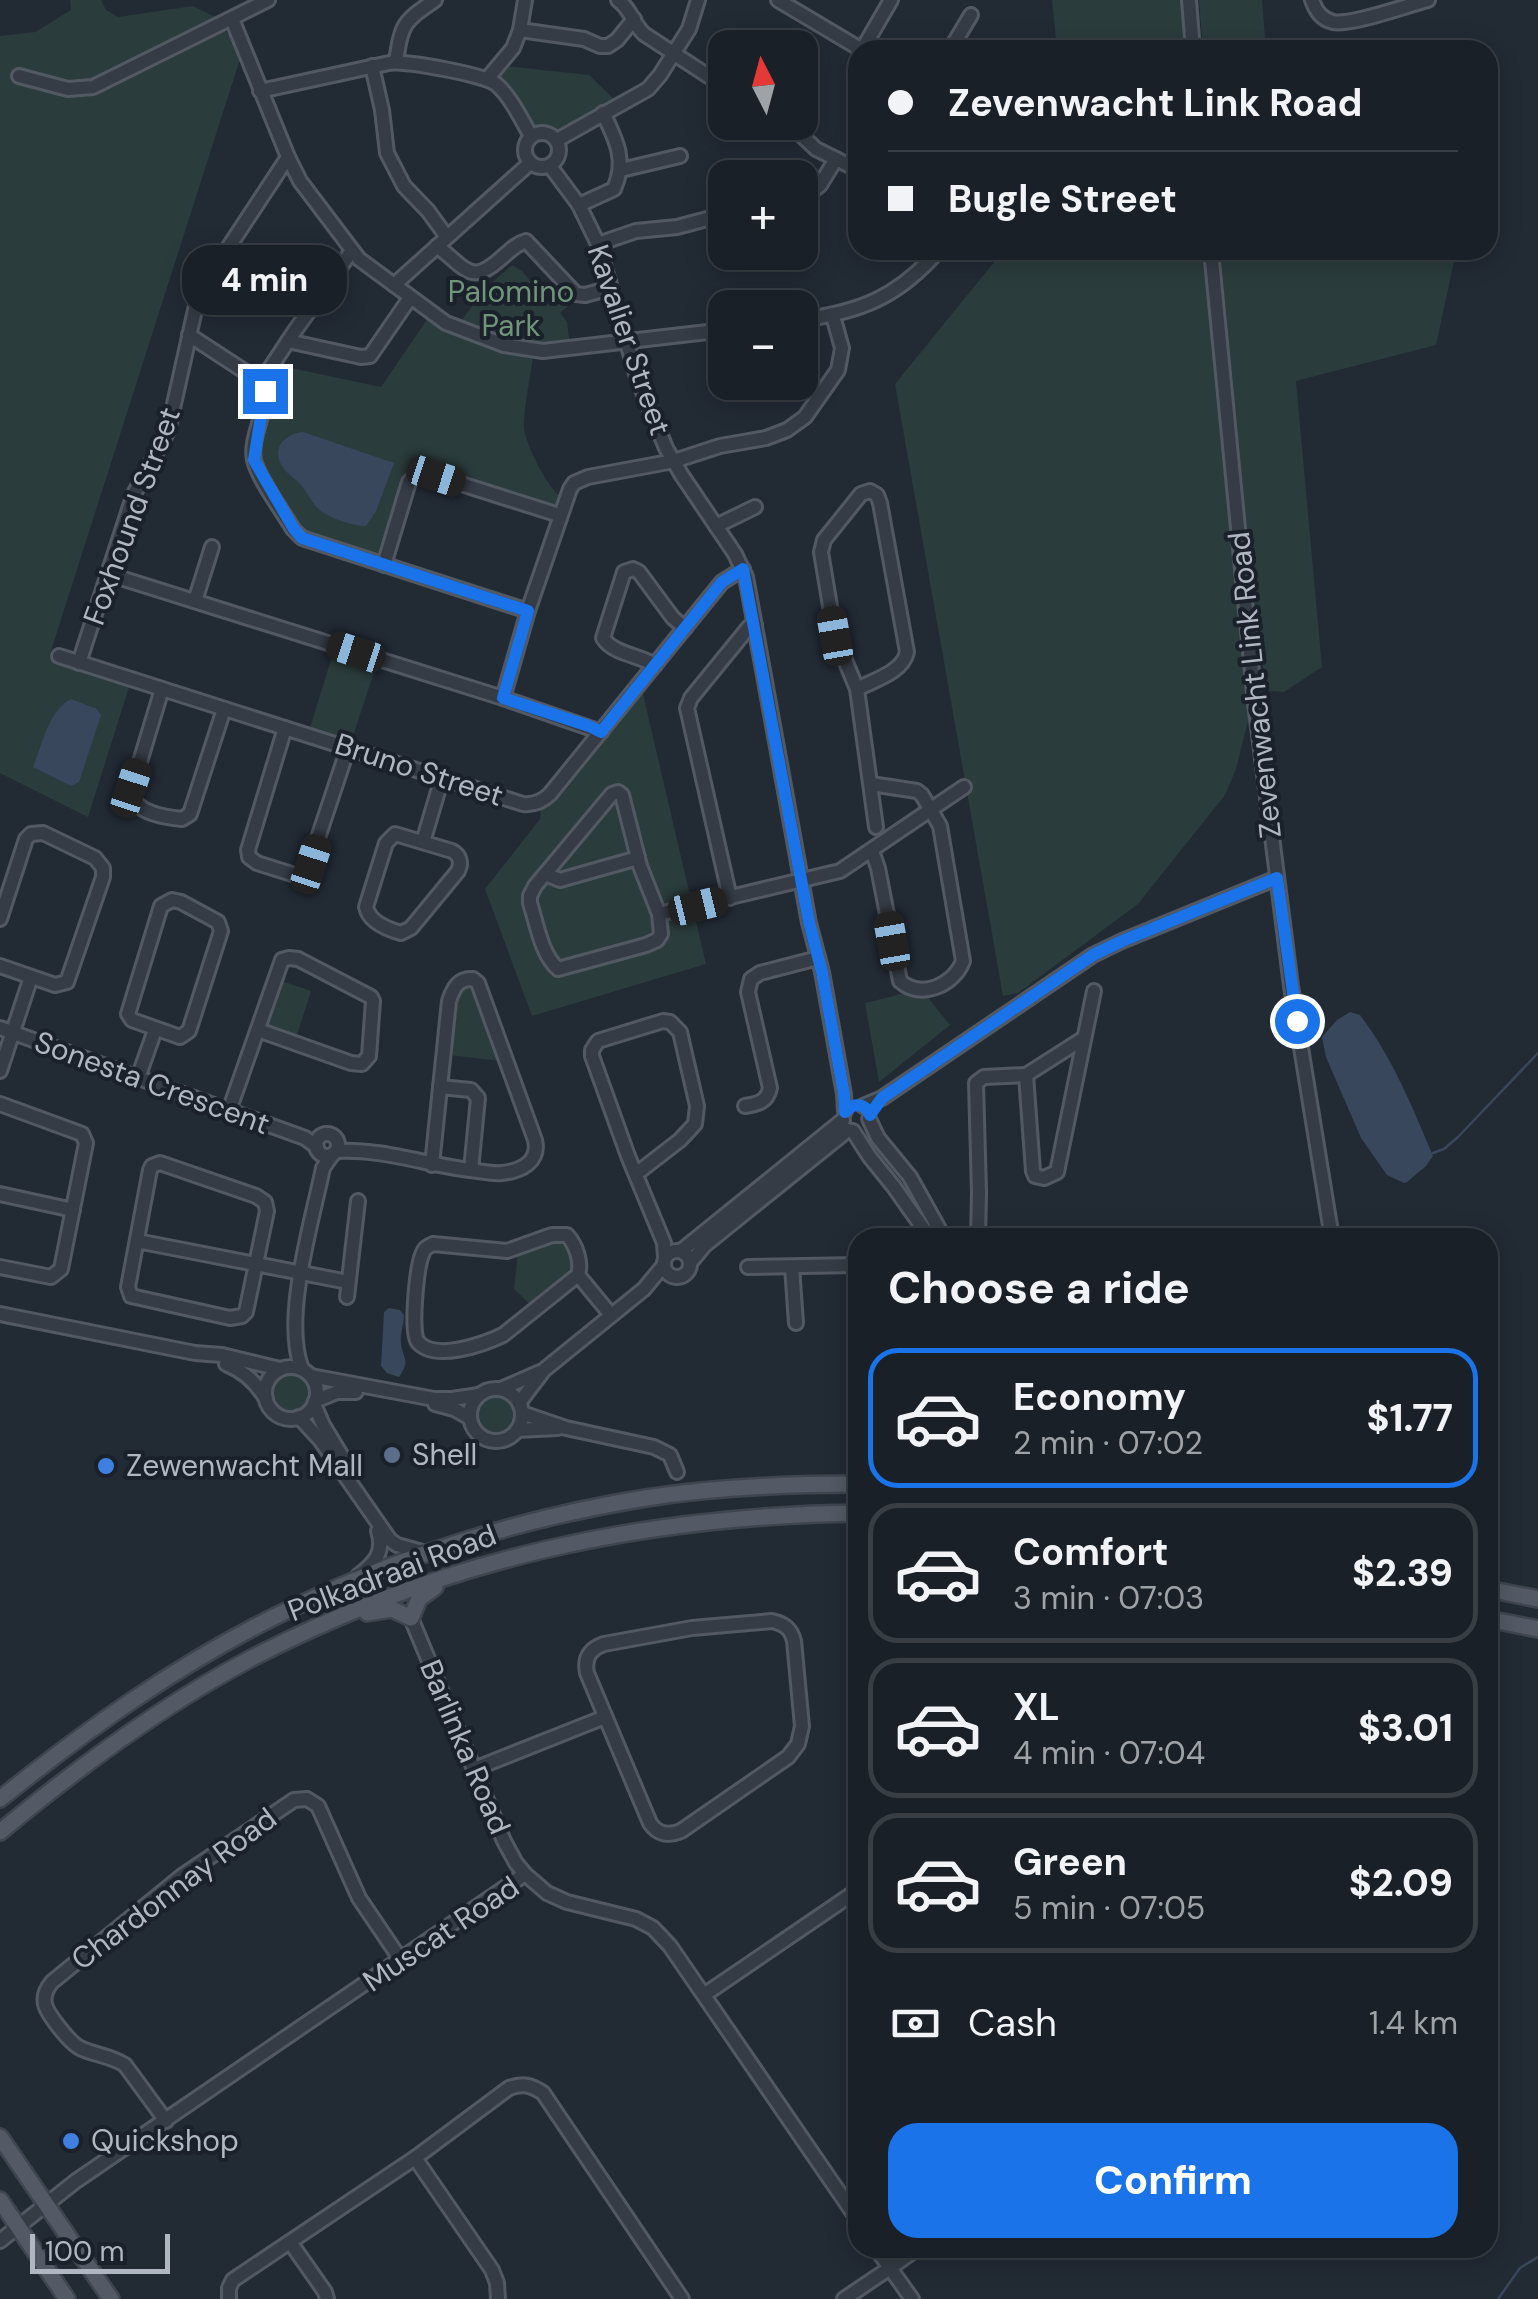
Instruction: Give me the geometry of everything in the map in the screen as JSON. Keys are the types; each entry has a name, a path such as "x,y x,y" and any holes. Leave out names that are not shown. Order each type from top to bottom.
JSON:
{"main road":[{"name":"Polkadraai Road","path":"0,1800 86,1733 175,1674 277,1616 428,1554 543,1519 648,1498 775,1485 848,1484"},
{"name":"Polkadraai Road","path":"0,1832 107,1750 236,1667 382,1600 498,1560 579,1540 692,1522 848,1513"},
{"path":"297,1636 372,1610 398,1610 411,1618 418,1599 426,1592 474,1574 498,1560"},
{"path":"1498,1591 1538,1599"},
{"path":"1498,1621 1538,1629"},
{"path":"0,2136 112,2299"},
{"path":"0,2200 67,2299"}],"street":[{"path":"19,76 60,88 93,87 268,0"},
{"path":"396,62 404,23 435,0"},
{"path":"486,79 508,56 520,30 525,0"},
{"path":"618,0 644,34 708,76"},
{"path":"557,140 648,89 688,29 698,0"},
{"path":"778,0 799,5 848,40"},
{"path":"868,40 891,0"},
{"path":"1189,0 1192,40"},
{"path":"1312,0 1324,18 1340,23 1420,1"},
{"path":"956,40 971,15"},
{"path":"232,18 300,181 351,252 373,272 446,322 524,350 550,352 708,332"},
{"path":"520,30 608,46 618,40 634,19"},
{"path":"260,91 396,62 486,79 497,85 531,136"},
{"path":"372,66 387,152 404,186 428,211 442,242 471,272 479,274 490,269 526,241 576,294 610,288"},
{"path":"579,205 614,189 621,170 618,144 603,114"},
{"path":"545,132 557,140 559,154 550,166 540,167 526,157 524,149 531,136 545,132"},
{"path":"806,140 848,165"},
{"path":"621,170 680,156"},
{"name":"Foxhound Street","path":"79,663 134,494 168,431 196,300 288,158"},
{"path":"818,187 836,159"},
{"path":"394,285 530,163"},
{"name":"Kavalier Street","path":"550,166 579,205 598,244 637,376 674,462 743,569 801,881 854,1115"},
{"path":"598,244 636,230 677,227 708,219"},
{"path":"261,382 351,252"},
{"path":"818,318 870,304 896,290 930,260"},
{"name":"Zevenwacht Link Road","path":"1212,260 1255,703 1291,986 1330,1228"},
{"path":"288,341 370,356 410,298"},
{"path":"503,698 570,488 580,480 674,462 720,446 778,434 805,417 841,363 841,340 832,316"},
{"path":"189,335 261,382 265,396 254,460 294,529 306,540 528,611"},
{"path":"384,566 409,482 418,474 436,476 559,515"},
{"path":"856,689 900,666 907,656 880,502 870,491 861,494 824,540 821,552 835,636 856,689 876,827"},
{"path":"716,526 755,507"},
{"path":"195,601 212,547"},
{"name":"Bruno Street","path":"58,656 523,804 536,804 550,794 722,582 743,569"},
{"path":"655,665 611,648 604,638 624,572 639,572 685,628"},
{"path":"108,574 601,732"},
{"path":"730,898 687,708 748,627 754,626"},
{"path":"162,689 130,795 135,806 142,809 182,819 190,814 224,709"},
{"path":"285,728 248,850 251,860 270,868 298,876 309,869 348,748"},
{"path":"423,842 442,778"},
{"path":"871,784 916,791 940,826 963,957 959,971 938,988 909,988 900,981 872,851"},
{"path":"659,914 840,871 964,787"},
{"path":"618,792 659,914 661,934 646,945 558,969 552,964 530,904 530,896 545,874 612,794 618,792"},
{"path":"0,918 31,834 43,833 102,865 103,876 70,979 60,986 0,966"},
{"path":"399,834 423,842 455,853 460,868 411,928 397,932 370,918 366,904 389,838 399,834"},
{"path":"545,874 560,880 638,858"},
{"path":"566,1428 517,1430 506,1439 491,1441 475,1431 471,1405 487,1390 501,1390 544,1370 644,1288 673,1259 854,1115 1093,955 1277,878"},
{"path":"172,900 218,922 221,931 189,1030 176,1037 155,1030 132,1020 128,1011 161,906 172,900"},
{"path":"230,1111 280,963 285,958 298,960 371,997 373,1002 369,1056 362,1064 258,1030"},
{"path":"745,1106 762,1102 770,1088 748,992 750,979 818,958"},
{"path":"0,1072 7,1030 31,978"},
{"name":"Sonesta Crescent","path":"7,1030 324,1146 497,1174 535,1159 537,1146 473,978 458,982 449,1001 440,1087"},
{"path":"1026,1075 1033,1171 1035,1176 1044,1178 1056,1172 1094,991"},
{"path":"636,1174 690,1131 698,1114 680,1032 670,1022 598,1041 592,1056 636,1174 673,1259"},
{"path":"138,1078 155,1030"},
{"path":"978,1228 976,1083 984,1077 1026,1075 1084,1038"},
{"path":"432,1165 440,1087 471,1090 478,1098 471,1170"},
{"path":"0,1104 84,1136 86,1147 61,1270 56,1276 46,1276 0,1267"},
{"path":"673,1259 705,1245 772,1193 825,1148 854,1115"},
{"path":"854,1115 868,1156"},
{"path":"854,1115 896,1158 938,1228"},
{"path":"825,1148 843,1144 868,1156 923,1228"},
{"path":"266,1400 269,1379 291,1358 295,1341 294,1313 324,1146"},
{"path":"156,1164 164,1164 265,1202 267,1211 255,1264 246,1312 236,1318 131,1296 128,1287 150,1170 156,1164"},
{"path":"0,1194 73,1210"},
{"path":"347,1297 358,1201"},
{"path":"564,1234 578,1256 578,1275 503,1335 488,1342 448,1351 427,1348 415,1338 420,1261 425,1248 433,1244 507,1251 564,1234"},
{"path":"136,1242 348,1282"},
{"path":"748,1267 848,1265"},
{"path":"792,1267 796,1322"},
{"path":"578,1275 610,1315"},
{"path":"0,1314 416,1397 446,1399 480,1394"},
{"path":"195,1353 236,1368 255,1382 279,1415 299,1417 310,1410 317,1392 295,1341"},
{"path":"517,1430 520,1408 544,1370"},
{"path":"501,1390 513,1396 520,1408 566,1428 654,1447 670,1455 677,1472"},
{"path":"315,1403 338,1392 356,1392 443,1406 470,1418"},
{"path":"315,1403 323,1425 351,1470 357,1490"},
{"path":"299,1417 321,1441 390,1540 428,1554"},
{"path":"344,1586 372,1566 380,1552 381,1540 374,1518"},
{"name":"Barlinka Road","path":"411,1618 504,1841 526,1874"},
{"path":"772,1621 792,1634 802,1726 798,1744 788,1757 672,1834 654,1830 605,1717 586,1666 594,1648 692,1628 772,1621"},
{"path":"474,1769 605,1717"},
{"name":"Chardonnay Road","path":"166,2121 125,2065 72,2042 44,1999 52,1982 186,1872 294,1800 307,1799 318,1806 359,1898 401,1960"},
{"name":"Muscat Road","path":"0,2242 76,2181 526,1874 547,1893 568,1902 636,1919 653,1928 704,1994 848,2205"},
{"path":"704,1994 848,1897"},
{"path":"229,2299 228,2288 233,2280 415,2158 508,2088 523,2084 543,2093 682,2299"},
{"path":"415,2158 492,2270 498,2299"},
{"path":"290,2242 326,2299"},
{"path":"883,2258 912,2299"},
{"path":"844,2299 904,2258"}],"green space":[{"path":"70,0 101,0 106,10 118,17 193,6 217,20 107,77 61,83 14,68 10,79 58,92 94,92 223,30 233,36 241,56 49,657 130,684 88,817 0,773 0,36 35,32 71,10"},
{"path":"1052,0 1182,0 1186,40 1056,40"},
{"path":"1199,0 1262,0 1265,40 1202,40"},
{"path":"505,66 589,75 617,102 575,125 541,129 521,114 497,79"},
{"path":"996,260 1206,260 1249,717 1236,769 1225,795 1138,904 1018,993 1003,996 895,384"},
{"path":"1221,260 1454,260 1436,345 1296,381 1322,667 1284,692 1269,691 1259,652"},
{"name":"Palomino Park","path":"512,265 549,303 559,295 569,305 560,313 567,322 570,345 523,345 459,324 484,290"},
{"name":"Palomino Park","path":"428,318 478,342 533,356 524,428 538,465 561,497 559,503 553,507 418,470 378,556 311,538 298,528 258,458 268,381 277,365 381,387"},
{"path":"334,650 377,663 350,745 309,731"},
{"path":"639,691 643,694 706,964 532,1016 485,889 540,819 541,806"},
{"path":"279,980 311,991 296,1038 270,1028 266,1022"},
{"path":"462,986 474,988 501,1061 448,1055 453,1003"},
{"path":"905,993 925,994 950,1025 879,1082 865,1003"},
{"path":"559,1239 569,1247 575,1271 532,1306 514,1289 518,1253"},
{"path":"291,1374 304,1379 309,1392 304,1405 291,1410 278,1405 273,1392 278,1379"},
{"path":"496,1396 509,1402 515,1415 509,1428 496,1434 483,1428 477,1415 483,1402"}],"water":[{"path":"303,432 394,463 376,511 366,526 343,522 321,511 280,463 280,445"},
{"path":"71,699 97,709 101,715 79,782 71,786 33,767 57,711"},
{"path":"1350,1012 1360,1015 1382,1048 1433,1156 1404,1183 1387,1175 1361,1138 1326,1057 1322,1037"},
{"path":"389,1308 404,1315 401,1340 405,1363 399,1377 381,1366 384,1312"}],"waterway":[{"path":"1433,1153 1458,1137 1538,1053"},
{"path":"1498,2299 1520,2268 1538,2257"}],"place":[{"name":"Shell","path":"392,1455"},
{"name":"Zewenwacht Mall","path":"106,1466"},
{"name":"Quickshop","path":"71,2141"}],"route":[{"path":"265,391 254,460 297,534 528,611 503,698 601,732 722,582 743,569 809,922 822,972 845,1112 859,1104 870,1115 882,1098 1103,950 1277,878 1297,1021"}]}
